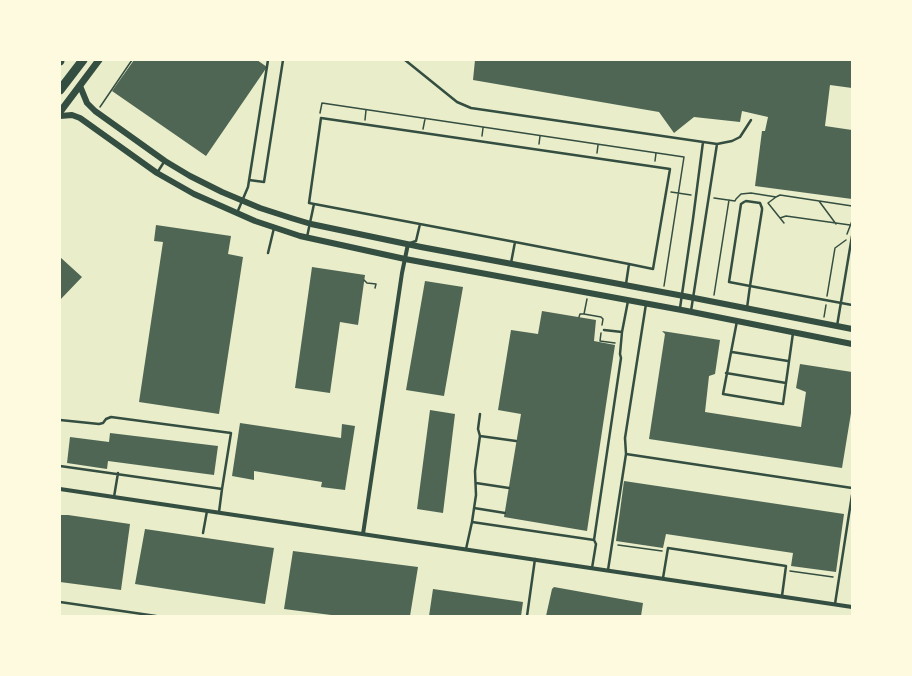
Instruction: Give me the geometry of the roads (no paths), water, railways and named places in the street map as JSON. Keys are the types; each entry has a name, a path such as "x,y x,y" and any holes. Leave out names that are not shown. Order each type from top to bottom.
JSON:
{"highway":[{"path":"60,90 83,60"}],"main road":[{"path":"60,112 99,60"}],"street":[{"path":"80,86 87,103 95,111 165,161 206,184 242,201 311,224 852,329"},
{"path":"60,116 72,115 80,118 157,173 194,194 274,228 307,238 405,259 628,300 852,344"},
{"path":"363,534 408,244"},
{"path":"60,489 852,606"}],"lane":[{"path":"237,213 247,191 268,60"},
{"path":"249,180 264,182 283,60"},
{"path":"405,60 457,102 470,108 717,144 732,141 740,137 751,120"},
{"path":"322,118 670,170 653,268 314,204 309,203 322,118"},
{"path":"680,310 694,219 703,142"},
{"path":"691,312 717,144"},
{"path":"157,173 165,161"},
{"path":"747,308 750,286 762,208 760,203 746,201 742,203 729,282 750,286 842,303 852,306"},
{"path":"307,238 314,204"},
{"path":"408,244 416,240 420,224"},
{"path":"268,253 274,228"},
{"path":"837,326 852,236"},
{"path":"511,263 515,242"},
{"path":"626,285 629,264"},
{"path":"592,568 596,544 594,540 621,358 622,332 628,300"},
{"path":"608,570 626,454 625,438 646,304"},
{"path":"737,321 723,394 783,404 794,332"},
{"path":"604,330 622,332"},
{"path":"732,352 789,361"},
{"path":"726,373 786,383"},
{"path":"466,549 476,495 475,471 480,436 478,429 480,414"},
{"path":"60,420 99,424 103,423 110,417 231,433 219,512"},
{"path":"480,436 516,441"},
{"path":"626,454 852,488"},
{"path":"60,466 222,489"},
{"path":"114,496 118,474"},
{"path":"476,483 509,488"},
{"path":"835,604 852,495"},
{"path":"474,508 505,512"},
{"path":"203,534 207,510"},
{"path":"472,522 594,540"},
{"path":"663,578 668,548 786,566 782,596"},
{"path":"527,616 535,559"},
{"path":"60,602 156,616"}]}
